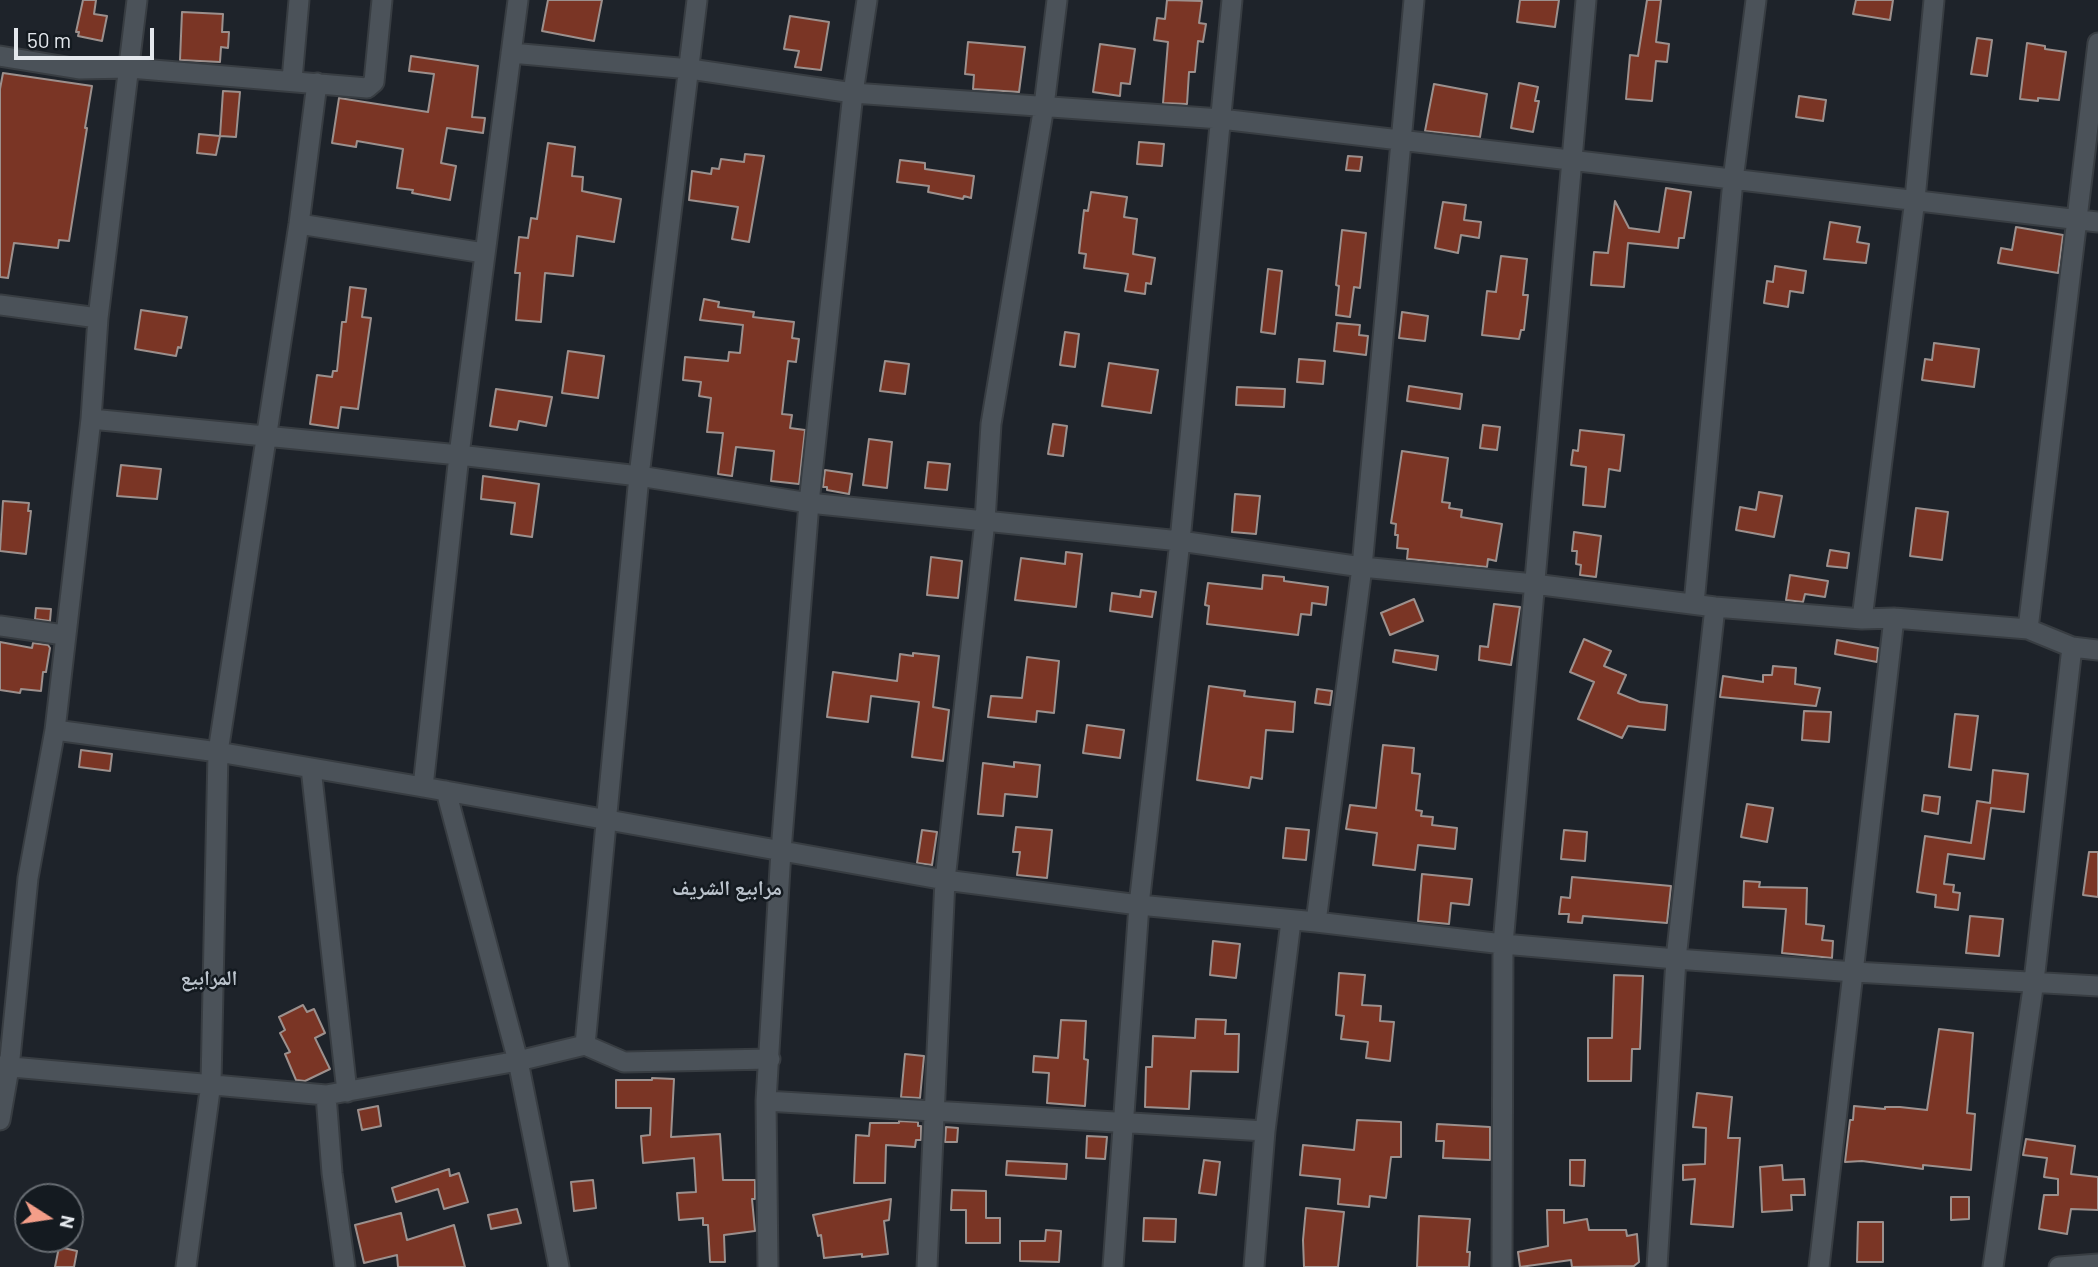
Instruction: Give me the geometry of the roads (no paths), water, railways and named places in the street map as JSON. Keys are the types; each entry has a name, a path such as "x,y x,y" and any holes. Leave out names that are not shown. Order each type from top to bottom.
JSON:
{"street":[{"path":"0,1120 28,878 55,730 91,419 98,318 130,68 136,0"},
{"path":"292,80 299,0"},
{"path":"0,56 79,69 130,68 367,88 374,82 382,0"},
{"path":"423,787 459,454 518,0"},
{"path":"585,1045 639,476 697,0"},
{"path":"768,1267 766,1101 781,851 809,503 853,93 867,0"},
{"path":"927,1267 945,880 985,521 991,424 1044,106 1057,0"},
{"path":"1113,1267 1139,905 1180,541 1232,0"},
{"path":"1316,922 1362,567 1414,0"},
{"path":"1502,1267 1503,944 1586,0"},
{"path":"1694,604 1733,180 1756,0"},
{"path":"1862,619 1915,199 1934,0"},
{"path":"2028,629 2098,43"},
{"path":"511,53 690,69 853,93 1221,118 2098,222"},
{"path":"186,1267 211,1083 218,752 299,224 317,83"},
{"path":"299,224 484,253"},
{"path":"0,305 98,318"},
{"path":"91,419 459,454 639,476 809,503 1180,541 1362,567 1534,584 1715,607 2028,629 2072,647 2098,650"},
{"path":"1657,1267 1676,959 1715,607"},
{"path":"1819,1267 1894,618"},
{"path":"0,626 64,635"},
{"path":"1993,1267 2034,981 2072,647"},
{"path":"55,730 218,752 945,880 1139,905 1503,944 1676,959 2098,986"},
{"path":"311,768 347,1092"},
{"path":"446,791 518,1061 559,1267"},
{"path":"1254,1267 1265,1131 1291,921"},
{"path":"5,1067 326,1095 518,1061 585,1045 624,1062 770,1059"},
{"path":"326,1095 332,1172 345,1267"},
{"path":"766,1101 1265,1131"},
{"path":"2059,1267 2098,1264"}],"district":[{"name":"مرابيع الشريف","path":"727,888"},
{"name":"المرابيع","path":"209,978"}]}
